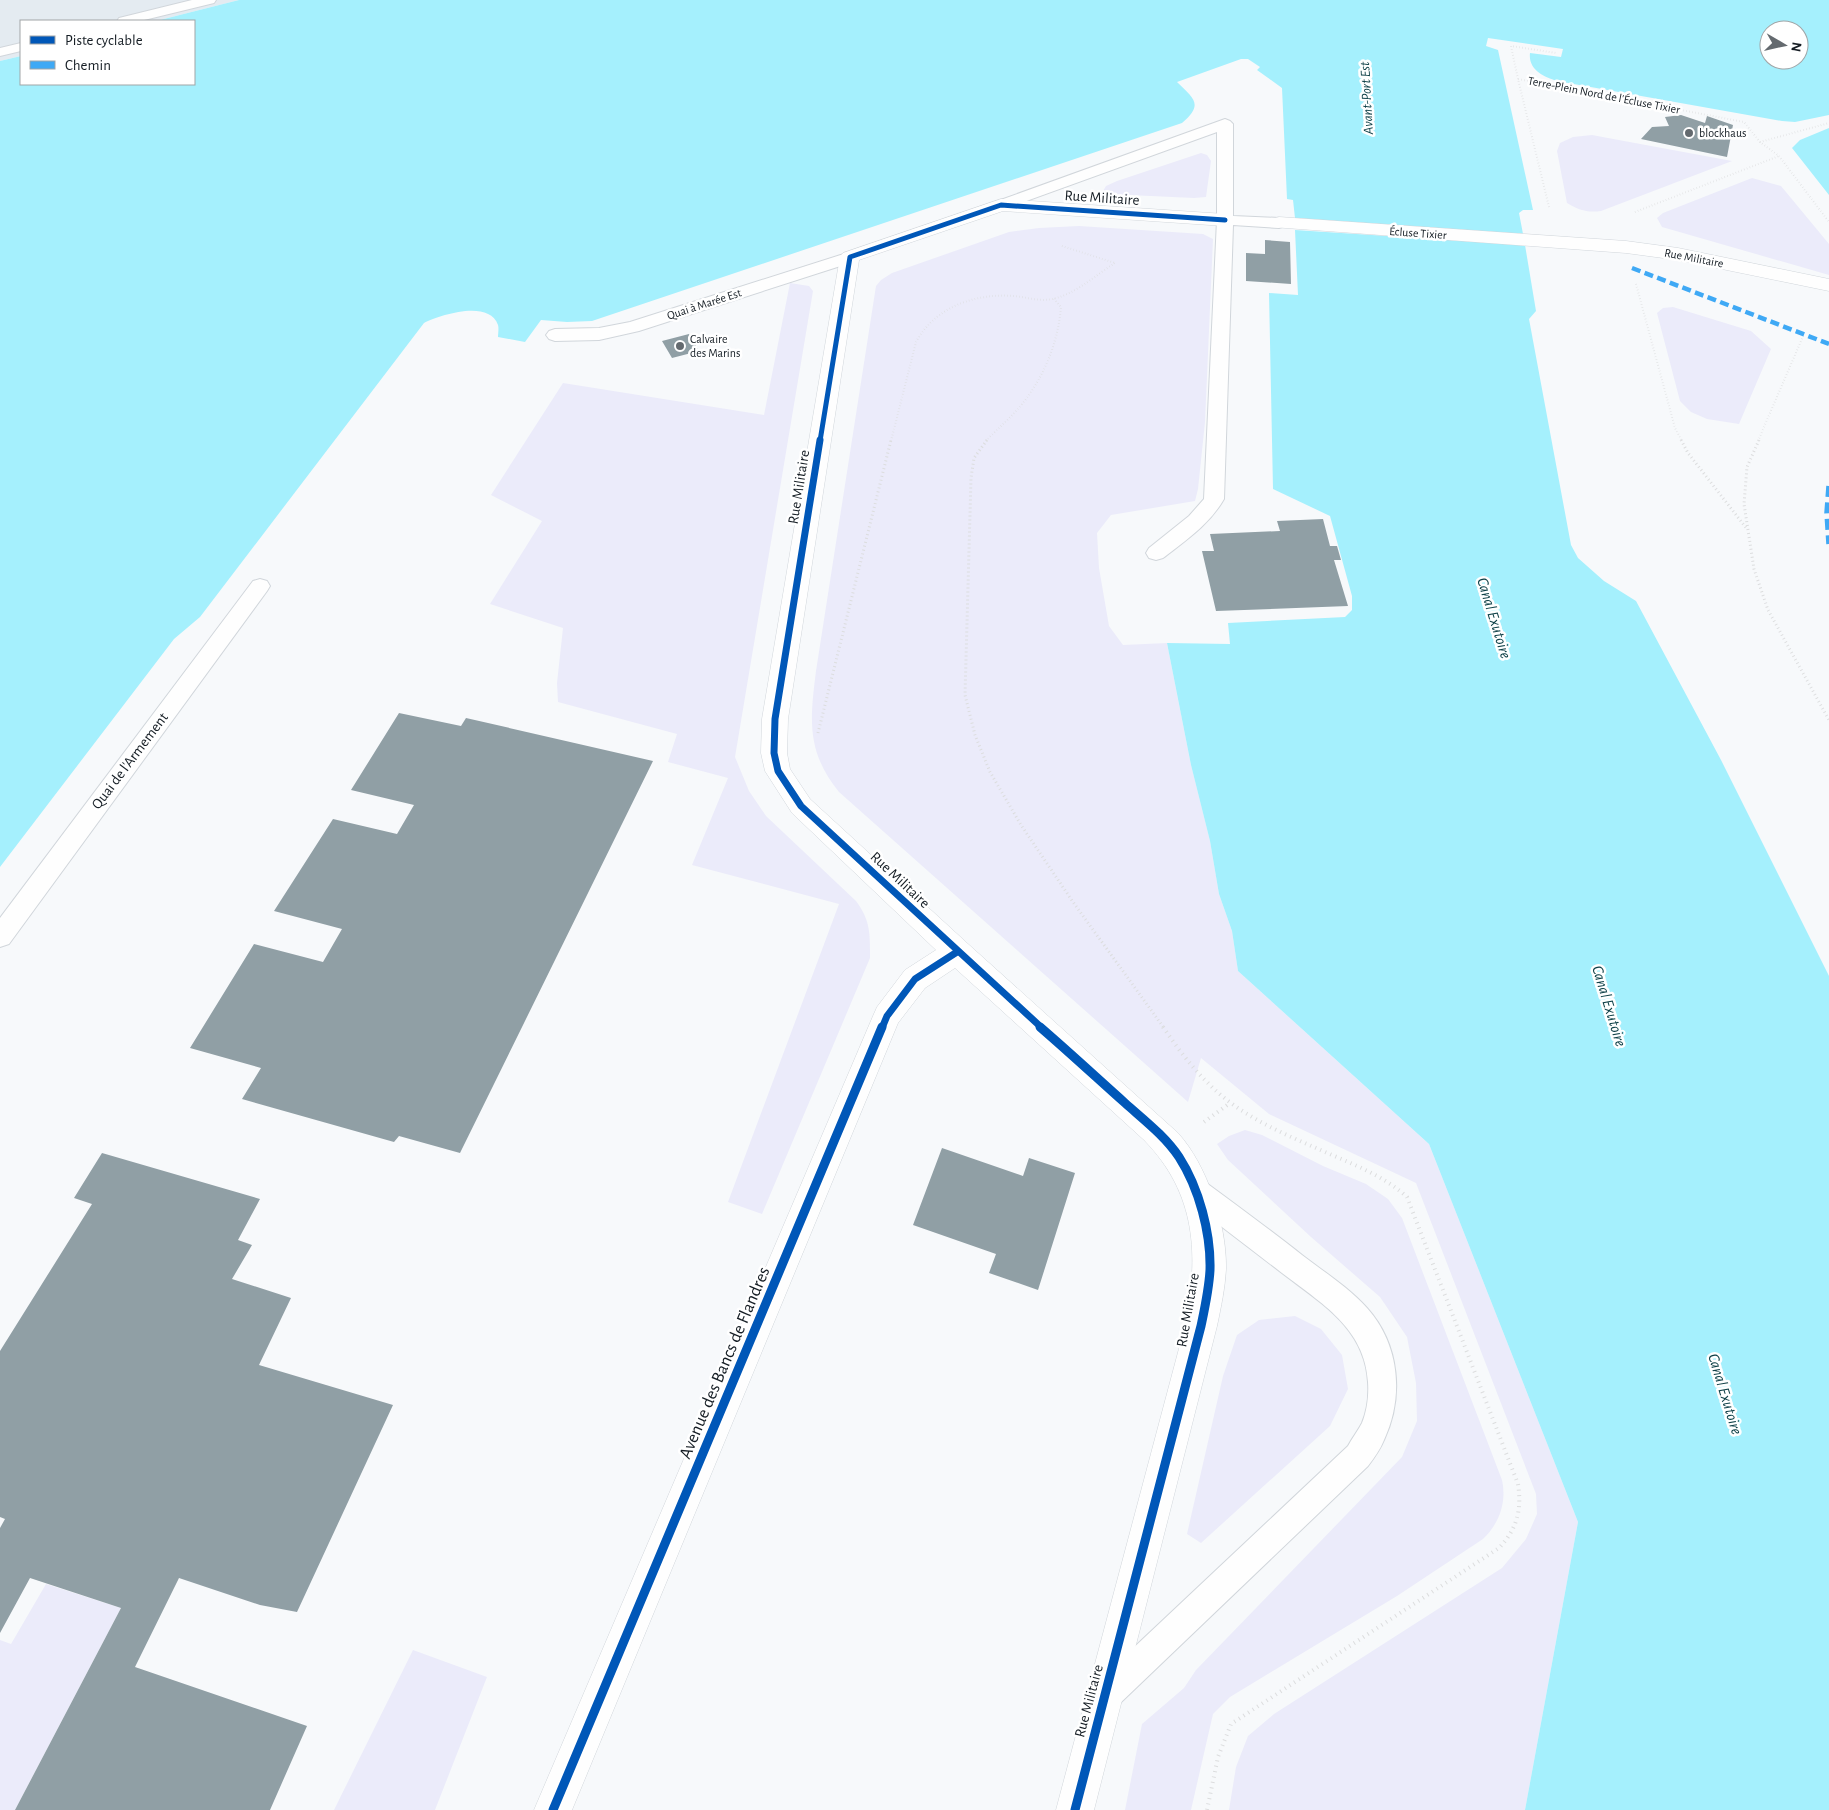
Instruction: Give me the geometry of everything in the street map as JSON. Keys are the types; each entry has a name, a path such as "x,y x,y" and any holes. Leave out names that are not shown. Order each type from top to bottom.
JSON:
{"street":[{"name":"Rue Militaire","path":"1075,1810 1207,1298 1209,1251 1205,1224 1184,1165 1171,1146 957,952 801,806 778,771 774,753 775,719 850,257 1001,206 1225,220"},
{"name":"Écluse Tixier","path":"1279,223 1558,242"},
{"name":"Rue Militaire","path":"1558,242 1626,247 1678,254 1829,285"},
{"name":"Avenue des Bancs de Flandres","path":"553,1810 887,1016 915,979 957,952"}],"lane":[{"path":"128,20 209,0"},
{"path":"0,52 20,47"},
{"path":"1001,206 1225,124 1225,220 1214,500 1211,507 1156,553"},
{"name":"Rue Militaire","path":"1225,220 1279,223"},
{"name":"Quai à Marée Est","path":"556,334 599,334 633,327 850,257"},
{"name":"Quai de l'Armement","path":"0,937 260,586"},
{"path":"1104,1698 1358,1456 1373,1432 1380,1410 1383,1392 1382,1364 1374,1342 1359,1320 1334,1297 1192,1188"}],"path":[{"path":"1518,79 1511,46 1556,53"},
{"path":"1760,142 1829,123"},
{"path":"1632,213 1779,156"},
{"path":"1626,247 1675,428 1688,453 1747,529"},
{"path":"816,741 916,342 921,330 947,308 990,297 1010,296 1054,299 1115,263"},
{"path":"1054,299 1061,307 1060,320 1038,382 1022,404 989,438 974,458 971,478 965,695 968,714 978,747 999,792 1065,894 1180,1050 1213,1089 1230,1103 1259,1120 1388,1181 1407,1197 1518,1484 1521,1499 1521,1512 1516,1527 1499,1548 1231,1724 1218,1757 1207,1809"},
{"path":"1804,334 1747,467 1744,504 1754,569 1768,610 1829,720"}],"shaded area":[{"path":"0,0 239,0 160,20 20,20 20,56 0,61"},
{"path":"1592,135 1732,161 1601,211 1587,211 1567,203 1557,151 1560,143 1573,137"},
{"path":"1201,153 1207,155 1211,161 1206,197 1107,194 1103,191 1106,186 1117,181"},
{"path":"1752,178 1781,186 1829,244 1829,275 1662,227 1657,218 1663,213"},
{"path":"1079,226 1203,234 1213,239 1205,422 1195,501 1111,515 1097,533 1099,568 1109,626 1123,645 1167,643 1191,765 1210,841 1219,894 1232,931 1238,971 1429,1144 1578,1522 1525,1810 1229,1810 1236,1767 1248,1736 1274,1714 1502,1568 1526,1539 1537,1514 1536,1494 1416,1183 1269,1114 1201,1058 1188,1102 839,792 828,777 816,749 813,734 812,705 816,671 876,286 881,280 892,273 1009,232"},
{"path":"790,283 809,286 813,291 735,757 749,791 766,816 856,901 861,908 869,928 870,958 762,1214 728,1202 839,904 692,865 728,778 668,762 677,734 558,702 557,683 563,628 490,604 542,521 491,495 563,383 764,415"},
{"path":"1673,307 1751,331 1771,349 1739,424 1707,419 1691,412 1680,401 1657,313 1663,308"},
{"path":"1245,1130 1262,1135 1323,1166 1366,1184 1388,1199 1402,1218 1502,1480 1502,1504 1497,1520 1483,1539 1397,1596 1230,1697 1213,1714 1191,1810 1125,1810 1142,1724 1184,1688 1196,1670 1402,1457 1417,1421 1416,1383 1407,1337 1380,1297 1311,1237 1228,1160 1217,1144 1229,1136"},
{"path":"1295,1316 1321,1329 1342,1355 1348,1389 1330,1426 1201,1543 1187,1534 1223,1376 1237,1335 1259,1320"},
{"path":"46,1584 121,1608 15,1810 0,1810 0,1640 11,1644"},
{"path":"413,1650 487,1677 435,1810 334,1810"}],"water":[{"name":"Avant-Port Est","path":"239,0 1829,0 1829,115 1795,122 1557,81 1542,75 1534,68 1530,59 1530,53 1561,57 1563,49 1488,38 1486,46 1498,50 1533,210 1523,210 1519,213 1523,234 1295,218 1293,200 1287,199 1282,88 1257,70 1260,67 1248,59 1241,59 1177,82 1192,97 1195,106 1182,123 592,321 541,320 525,342 498,337 498,325 493,317 475,311 452,313 424,323 200,617 174,639 0,867 0,61 20,56 20,85 195,85 195,20 160,20"},
{"path":"1829,128 1829,195 1792,148 1800,140"},
{"name":"Canal Exutoire","path":"1295,230 1525,245 1536,311 1529,319 1571,545 1578,558 1604,581 1636,601 1721,760 1829,976 1829,1810 1525,1810 1578,1522 1429,1144 1238,971 1232,931 1219,894 1210,841 1191,765 1167,643 1230,644 1228,623 1345,617 1352,610 1352,596 1330,516 1273,489 1269,293 1298,295"}],"building":[{"name":"blockhaus","path":"1681,115 1705,123 1707,116 1733,125 1727,157 1641,139 1652,127 1669,126 1665,117"},
{"path":"1265,240 1290,242 1291,284 1246,281 1246,253 1265,254"},
{"name":"Calvaire des Marins","path":"689,334 699,351 672,358 662,341"},
{"path":"1323,519 1330,546 1337,546 1341,560 1334,560 1348,606 1216,611 1202,551 1214,551 1210,534 1280,531 1277,521"},
{"path":"399,713 461,726 466,718 653,761 460,1153 399,1136 394,1142 242,1099 261,1068 190,1048 254,944 323,962 342,929 274,911 333,819 397,834 414,805 351,790"},
{"path":"942,1148 1023,1176 1029,1158 1075,1173 1038,1290 989,1273 996,1254 913,1225"},
{"path":"102,1153 260,1199 238,1240 252,1245 232,1279 291,1298 259,1365 393,1405 297,1612 260,1605 179,1578 135,1667 307,1726 270,1810 15,1810 121,1608 30,1578 0,1633 0,1528 5,1519 0,1517 0,1351 92,1204 74,1198"}],"marked path":[{"path":"1632,268 1829,344"},
{"path":"1829,486 1827,513 1829,544"}],"cycle path":[{"path":"1075,1810 1201,1326 1210,1269 1208,1239 1203,1217 1184,1166 1175,1151 1163,1138 957,952 801,806 778,771 774,753 775,719 850,257 1001,205 1225,220"},
{"path":"553,1810 887,1016 915,979 957,952"}],"place":[{"name":"blockhaus","path":"1689,133"},
{"name":"Calvaire des Marins","path":"680,346"}]}
